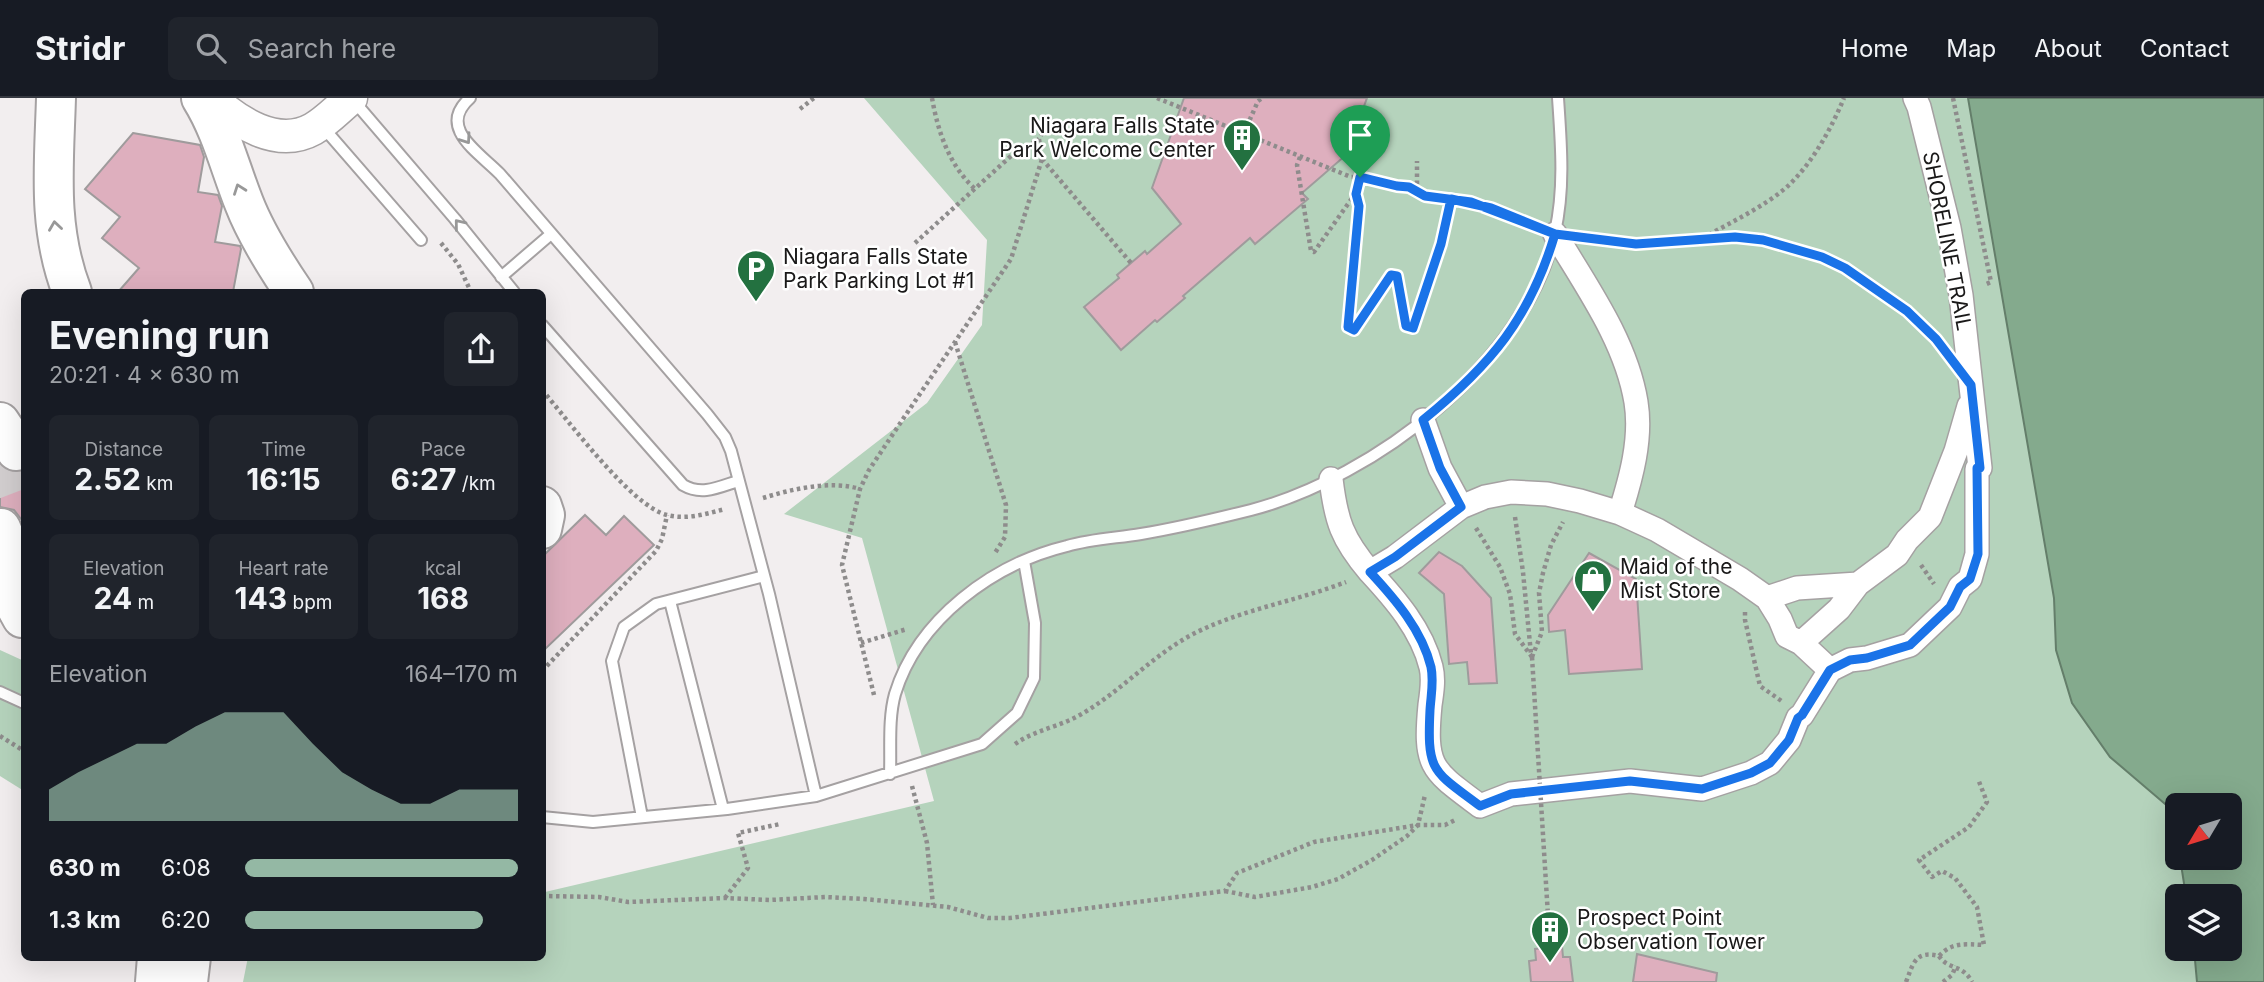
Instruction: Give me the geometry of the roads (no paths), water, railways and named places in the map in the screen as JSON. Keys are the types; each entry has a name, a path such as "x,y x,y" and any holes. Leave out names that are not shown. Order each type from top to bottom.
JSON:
{"highway":[{"path":"56,98 53,215 69,286"},
{"path":"201,98 217,128 245,205 283,277"},
{"path":"10,537 21,585"},
{"path":"0,578 21,596"},
{"path":"155,982 157,961"},
{"path":"188,982 191,961"}],"main road":[{"path":"211,98 240,120 264,133 286,137 321,124 351,98"}],"street":[{"name":"SHORELINE TRAIL","path":"1830,670 1850,660 1867,658 1910,645 1950,607 1960,587 1970,579 1978,554 1977,468 1980,468 1961,295 1936,169 1920,107 1915,98"},
{"path":"1555,234 1603,314 1619,350 1636,402 1633,463 1620,513"},
{"path":"1801,643 1839,609 1858,584 1897,555 1907,540 1930,517 1956,451 1969,408 1971,385"},
{"path":"1423,420 1440,468 1461,507"},
{"path":"1331,479 1335,512 1342,533 1354,553 1370,572 1394,598 1411,622 1431,667 1433,688 1429,752 1433,765 1439,774 1480,806 1511,794 1630,781 1702,789 1751,773 1770,763 1789,740 1798,718 1830,670 1801,643 1787,636 1767,598 1746,583 1657,530 1620,513 1580,501 1547,494 1511,492 1485,497 1461,507 1395,557 1370,572"},
{"path":"1767,598 1797,588 1858,584"}],"lane":[{"path":"351,98 511,289"},
{"path":"470,98 459,111 457,123 470,145 500,174 720,430 728,444 764,576 816,796"},
{"path":"890,774 894,698 909,663 923,639 942,617 991,579 1024,561 1074,544 1142,534 1252,510 1283,500 1331,479 1390,443 1423,420 1477,374 1499,348 1533,291 1555,234 1561,169 1558,98"},
{"path":"321,124 421,240"},
{"path":"501,277 551,234"},
{"path":"546,330 683,485 694,491 701,491 738,481"},
{"path":"546,817 593,822 723,809 816,796 982,744 1017,713 1034,678 1035,624 1024,561"},
{"path":"642,817 612,661 624,627 656,604 764,576"},
{"path":"670,601 723,809"},
{"path":"0,692 21,702"}],"tunnel":[{"path":"4,456 21,501"}],"place":[{"name":"Niagara Falls State Park Welcome Center","path":"1242,172"},
{"name":"Niagara Falls State Park Parking Lot #1","path":"756,303"},
{"name":"Maid of the Mist Store","path":"1593,613"},
{"name":"Prospect Point Observation Tower","path":"1550,964"}]}
